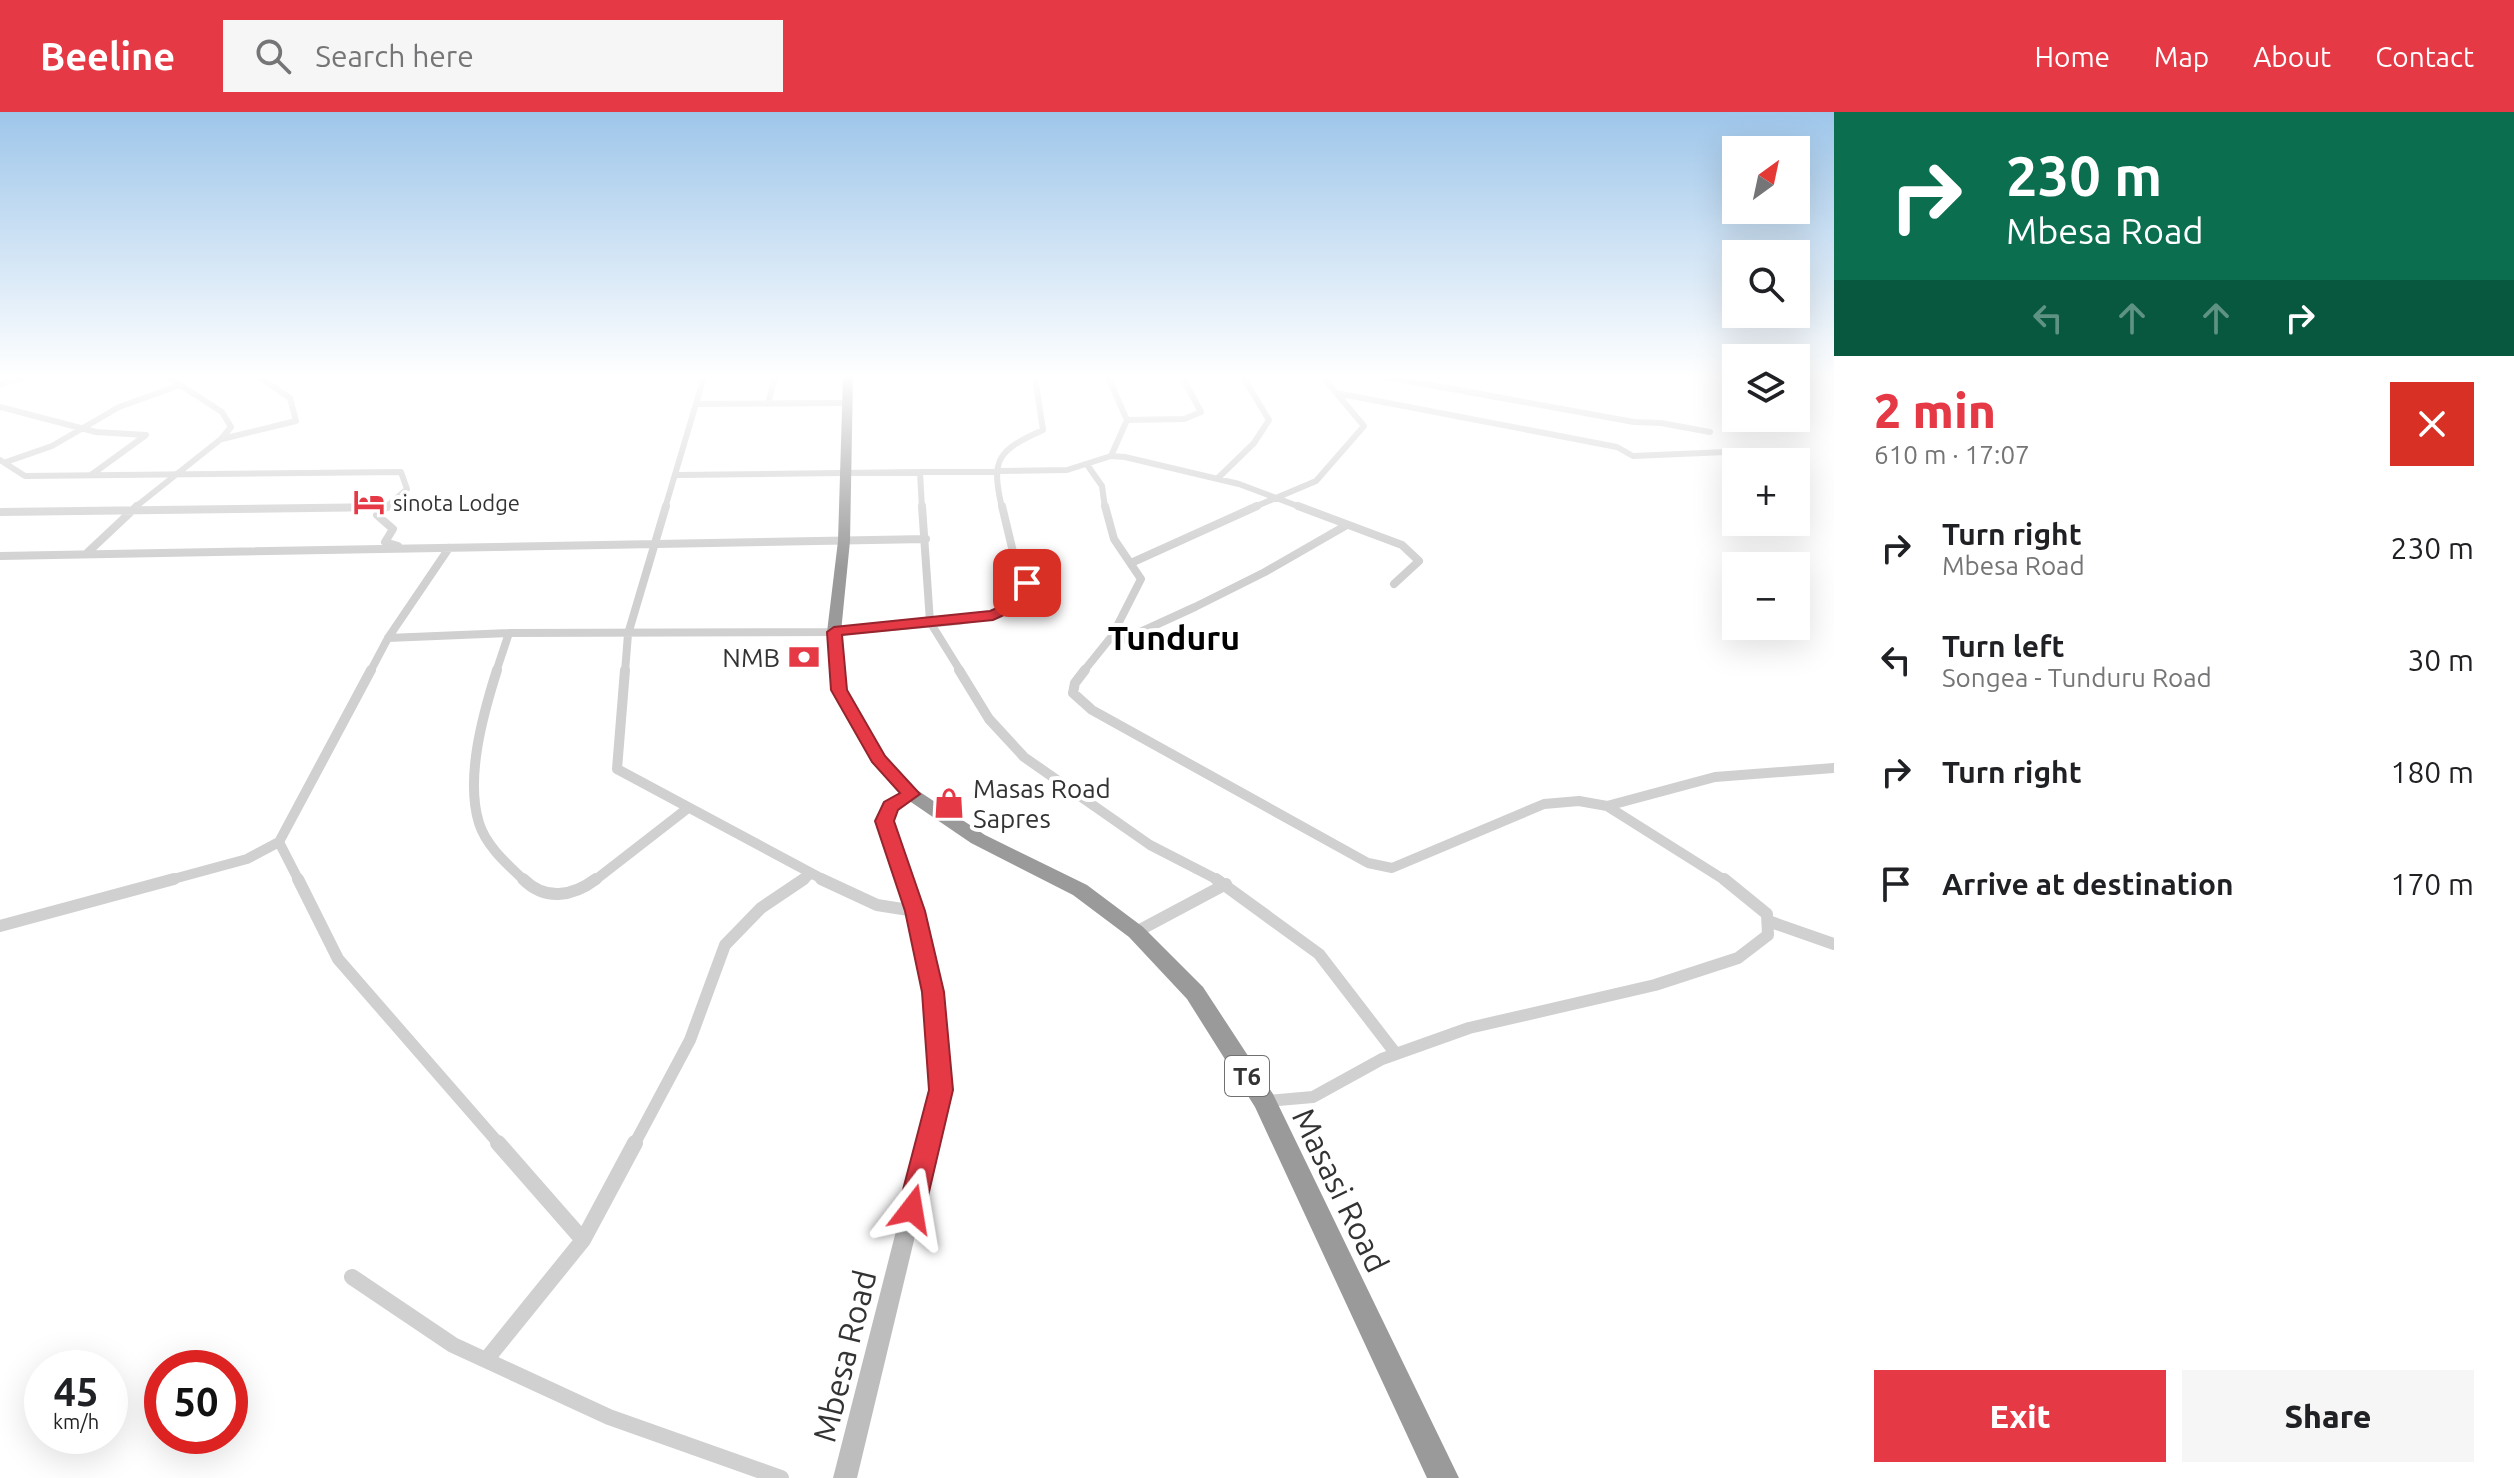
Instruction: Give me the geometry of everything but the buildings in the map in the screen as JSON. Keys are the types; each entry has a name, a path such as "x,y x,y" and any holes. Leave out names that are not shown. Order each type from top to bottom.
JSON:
{"highway":[{"name":"T6","path":"846,441 844,541 834,632 839,690 878,759 911,794"},
{"name":"Masasi Road","path":"911,794 978,839 1080,890 1136,932 1195,993 1264,1101 1443,1478"}],"main road":[{"name":"Mbesa Road","path":"845,1478 941,1090 933,992 915,911 884,821 890,807 911,794"}],"street":[{"path":"3,461 62,441"},
{"path":"91,475 138,441"},
{"path":"86,554 129,512 219,441"},
{"path":"687,441 628,634 617,769 811,874 877,905 915,911"},
{"path":"388,638 509,633 834,632 993,615 1019,603 1027,583 1014,556 994,473 996,465 1023,441"},
{"path":"1111,456 1118,441"},
{"path":"1218,478 1255,441"},
{"path":"1131,563 1181,538 1316,481 1351,441"},
{"path":"1584,441 1617,447 1633,456 1722,452"},
{"path":"677,475 1067,470 1088,466 1111,456 1218,478 1402,545 1419,561 1394,584"},
{"path":"3,461 25,476 401,472 407,489 377,515 393,529 385,542 406,549"},
{"path":"1088,466 1103,481 1108,525 1121,552 1141,579 1112,636 1075,683 1073,693 1092,710 1368,863 1392,868 1544,804 1579,801 1607,806 1715,872 1767,914 1768,935 1738,958 1655,985 1469,1028 1396,1054 1313,1097 1264,1101"},
{"path":"920,473 930,622 989,719 1024,757 1150,845 1226,884 1319,954 1396,1054"},
{"path":"0,512 389,507"},
{"path":"1112,636 1125,639 1137,634 1265,572 1322,535 1345,526"},
{"path":"0,556 926,539"},
{"path":"0,926 247,859 279,842 388,638 449,548"},
{"path":"509,633 482,717 474,793 479,825 500,857 534,890 554,896 583,889 688,808"},
{"path":"1607,806 1715,777 1834,768"},
{"path":"279,842 338,959 583,1240"},
{"path":"486,1360 583,1240 690,1040 725,945 761,908 811,874"},
{"path":"1136,932 1226,884"},
{"path":"1768,921 1834,944"},
{"path":"352,1277 453,1345 609,1417 781,1478"}],"place":[{"name":"sinota Lodge","path":"369,502"},
{"name":"NMB","path":"804,657"},
{"name":"Masas Road Sapres","path":"949,803"}],"district":[{"name":"Tunduru","path":"1174,637"}],"route":[{"path":"912,1209 941,1090 933,992 915,911 884,821 890,807 911,794 878,759 839,690 834,632 993,615 1019,603 1027,583"}]}
